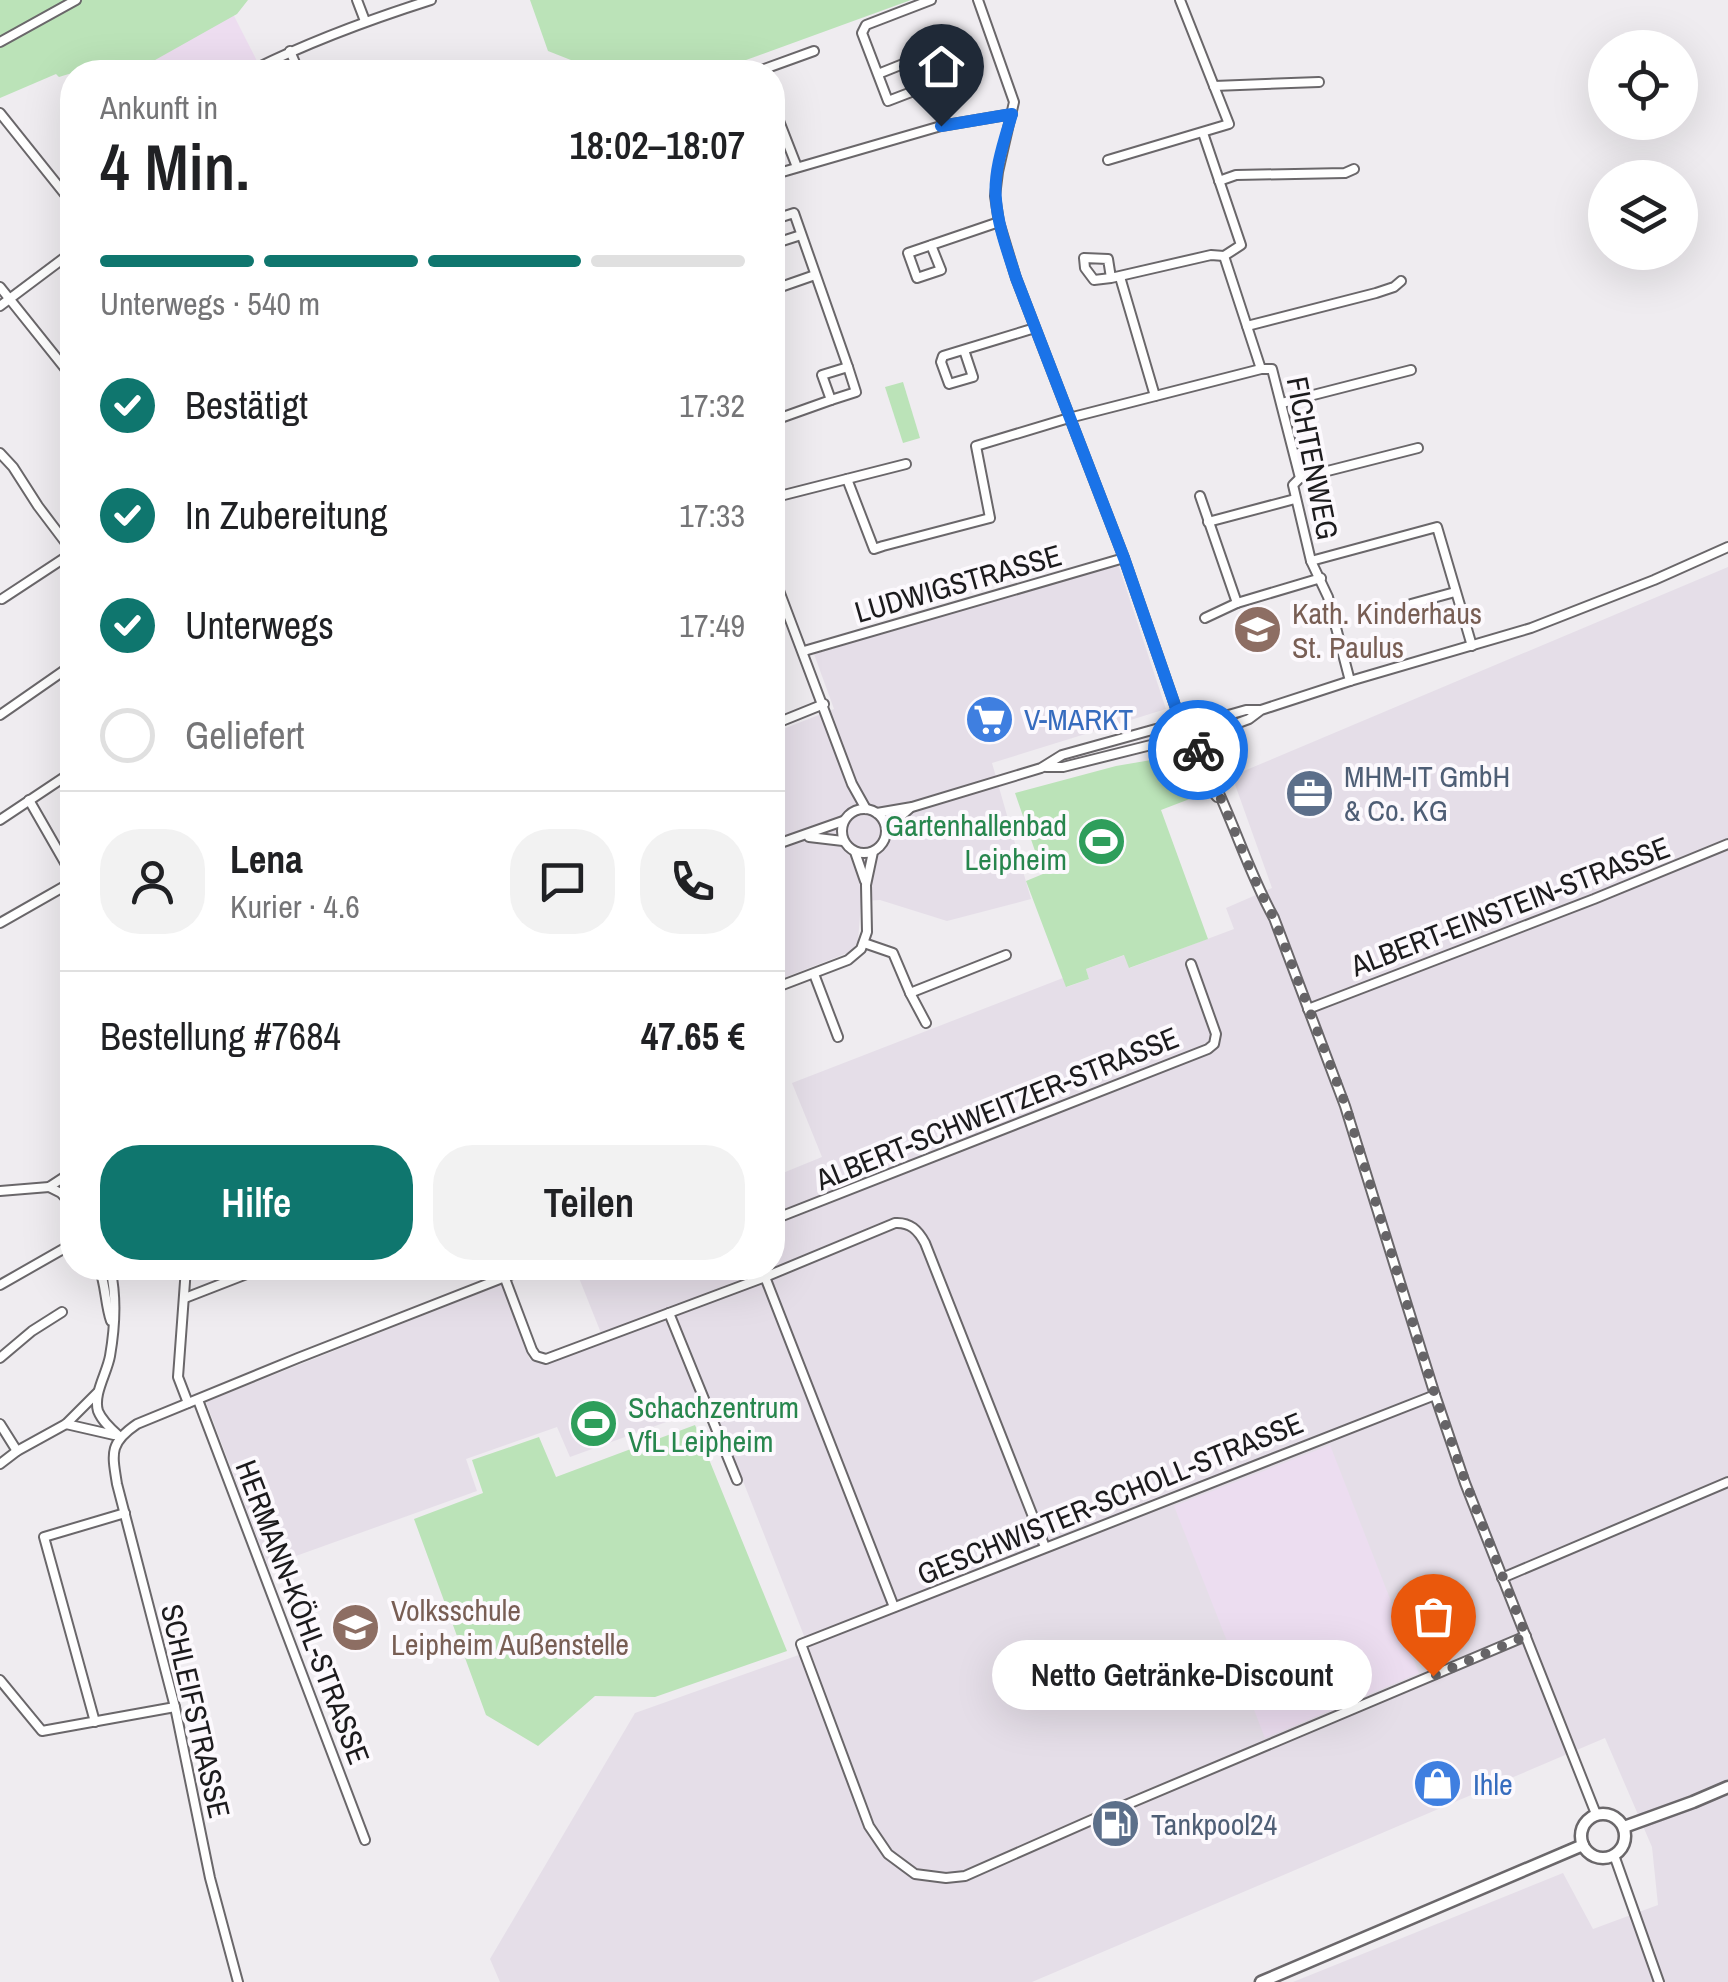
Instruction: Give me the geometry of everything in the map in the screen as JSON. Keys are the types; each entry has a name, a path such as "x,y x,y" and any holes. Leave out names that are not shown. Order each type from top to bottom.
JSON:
{"main road":[{"path":"1624,1826 1728,1787"},
{"path":"1596,1814 1612,1815 1624,1826 1625,1843 1614,1855 1596,1857 1583,1844 1584,1823 1596,1814"},
{"path":"1261,1982 1583,1844"}],"street":[{"path":"0,42 76,0"},
{"path":"357,0 365,21"},
{"path":"272,60 365,21 431,0"},
{"path":"878,74 904,64 914,91 888,101 862,33 866,25 931,0"},
{"path":"978,0 1014,102 998,172 995,196 999,222 1034,328 1124,558 1178,714"},
{"path":"1108,160 1229,124 1180,0"},
{"path":"290,51 294,60"},
{"path":"785,62 814,51"},
{"path":"1214,86 1319,82"},
{"path":"0,112 60,188"},
{"path":"785,171 927,130 1012,114"},
{"path":"1155,396 1116,277 1211,255 1224,256 1241,245 1202,133"},
{"path":"785,136 797,167"},
{"path":"1220,181 1236,175 1354,169"},
{"path":"785,216 794,213 856,392 785,416"},
{"path":"932,245 942,270 917,278 908,253 999,222"},
{"path":"785,239 801,235"},
{"path":"847,479 874,549 990,518 976,446 1261,369 1224,256"},
{"path":"0,306 60,261"},
{"path":"785,285 815,275"},
{"path":"1247,326 1394,287 1400,281"},
{"path":"0,287 60,362"},
{"path":"964,350 973,377 949,384 941,362 943,356 1034,328"},
{"path":"831,400 822,375 848,367"},
{"name":"FICHTENWEG","path":"1261,369 1272,369 1282,404 1300,478 1294,485 1295,500 1350,681"},
{"path":"1282,404 1411,370"},
{"path":"1300,478 1418,448"},
{"path":"0,453 60,536"},
{"path":"785,495 906,464"},
{"path":"1200,496 1237,602"},
{"path":"1208,522 1295,500"},
{"path":"1312,562 1437,528 1472,646"},
{"path":"1163,727 1164,742 1173,752 1186,755 1198,748 1204,736 1262,710 1531,628 1728,547"},
{"name":"LUDWIGSTRASSE","path":"804,651 1124,558"},
{"path":"2,599 60,560"},
{"path":"1205,618 1237,602 1320,578"},
{"path":"1411,604 1455,592"},
{"path":"785,604 852,784 866,809"},
{"path":"0,715 60,674"},
{"path":"785,720 824,704"},
{"path":"1200,723 1246,710 1262,710"},
{"path":"877,813 912,807 1041,768 1062,756 1163,727 1178,714 1191,715 1200,723 1204,736"},
{"path":"1041,768 1063,767 1164,742"},
{"path":"1198,748 1274,918 1346,1106 1435,1395 1502,1578 1596,1814"},
{"path":"1186,755 1226,808"},
{"path":"0,820 60,780"},
{"path":"852,784 854,811"},
{"path":"29,800 60,857"},
{"path":"886,829 912,807"},
{"path":"785,842 866,809 877,813 886,829 882,844 873,852 866,886 864,944 848,960 785,984"},
{"path":"843,841 844,821"},
{"path":"804,837 843,841 856,852 866,886"},
{"name":"ALBERT-EINSTEIN-STRASSE","path":"1308,1009 1728,845"},
{"path":"856,852 873,852"},
{"path":"0,924 60,886"},
{"path":"864,944 893,953 926,1022"},
{"path":"910,994 1006,955"},
{"name":"ALBERT-SCHWEITZER-STRASSE","path":"785,1215 1208,1049 1216,1034 1191,964"},
{"path":"814,974 838,1037"},
{"path":"0,1191 49,1187 60,1180"},
{"path":"49,1187 60,1193"},
{"path":"785,1267 894,1223 910,1225 919,1233 1045,1547"},
{"path":"0,1286 60,1251"},
{"path":"103,1280 114,1328"},
{"path":"113,1280 114,1328 109,1362 96,1400 99,1413 119,1436"},
{"name":"HERMANN-KÖHL-STRASSE","path":"186,1280 178,1377 193,1401 364,1840"},
{"path":"185,1298 231,1280"},
{"path":"66,1424 119,1436 137,1424 484,1280"},
{"path":"506,1280 532,1350 546,1359 754,1280"},
{"path":"766,1280 894,1607"},
{"path":"0,1358 62,1312"},
{"path":"669,1313 737,1480"},
{"path":"0,1464 66,1424 100,1390"},
{"name":"GESCHWISTER-SCHOLL-STRASSE","path":"1435,1395 801,1644 868,1826 888,1854 915,1874 966,1876 1526,1636"},
{"path":"0,1424 17,1451"},
{"name":"SCHLEIFSTRASSE","path":"119,1436 113,1450 117,1484 175,1707 210,1878 238,1982"},
{"path":"1502,1578 1728,1482"},
{"path":"95,1722 44,1537 125,1513"},
{"path":"0,1680 42,1732 175,1707"},
{"path":"1614,1855 1659,1982"}],"shaded area":[{"path":"229,6 256,60 120,60"},
{"path":"1118,564 1166,709 992,763 1031,899 947,921 880,900 861,901 858,942 850,952 785,977 785,728 834,709 814,654"},
{"path":"1728,567 1728,1982 1293,1982 1563,1873 1593,1929 1658,1905 1652,1847 1605,1738 1032,1982 500,1982 490,1959 635,1713 810,1651 713,1405 570,1457 557,1427 466,1459 477,1491 268,1566 206,1402 502,1284 530,1360 601,1333 580,1280 785,1280 785,1172 822,1157 792,1083 1063,978 1067,987 1089,979 1086,969 1125,955 1130,968 1234,929 1226,908 1272,888 1232,776"},
{"path":"1330,1445 1419,1673 1265,1738 1174,1506"}],"green space":[{"path":"0,0 248,0 237,14 155,60 60,60 60,77 56,74 0,98"},
{"path":"530,0 911,0 746,60 571,60 548,51"},
{"path":"903,382 920,438 903,443 885,387"},
{"name":"Gartenhallenbad Leipheim","path":"1157,759 1176,770 1200,795 1161,810 1208,939 1129,968 1124,955 1086,969 1089,979 1066,987 1026,881 1043,874 1015,793"},
{"path":"695,1425 787,1651 655,1697 595,1696 538,1746 486,1715 414,1519 483,1493 472,1460 539,1437 556,1477"}],"way so far":[{"path":"1198,750 1274,918 1346,1106 1435,1395 1526,1636 1433,1676"}],"place":[{"name":"Kath. Kinderhaus St. Paulus","path":"1257,630"},
{"name":"V-MARKT","path":"989,719"},
{"name":"MHM-IT GmbH & Co. KG","path":"1309,793"},
{"name":"Gartenhallenbad Leipheim","path":"1102,842"},
{"name":"Schachzentrum VfL Leipheim","path":"593,1424"},
{"name":"Volksschule Leipheim Außenstelle","path":"356,1627"},
{"name":"Netto Getränke-Discount","path":"1433,1676"},
{"name":"Ihle","path":"1438,1784"},
{"name":"Tankpool24","path":"1116,1824"}],"route":[{"path":"941,126 1012,114 995,196 1003,237 1124,558 1178,714 1195,717 1203,730 1198,750"}]}
